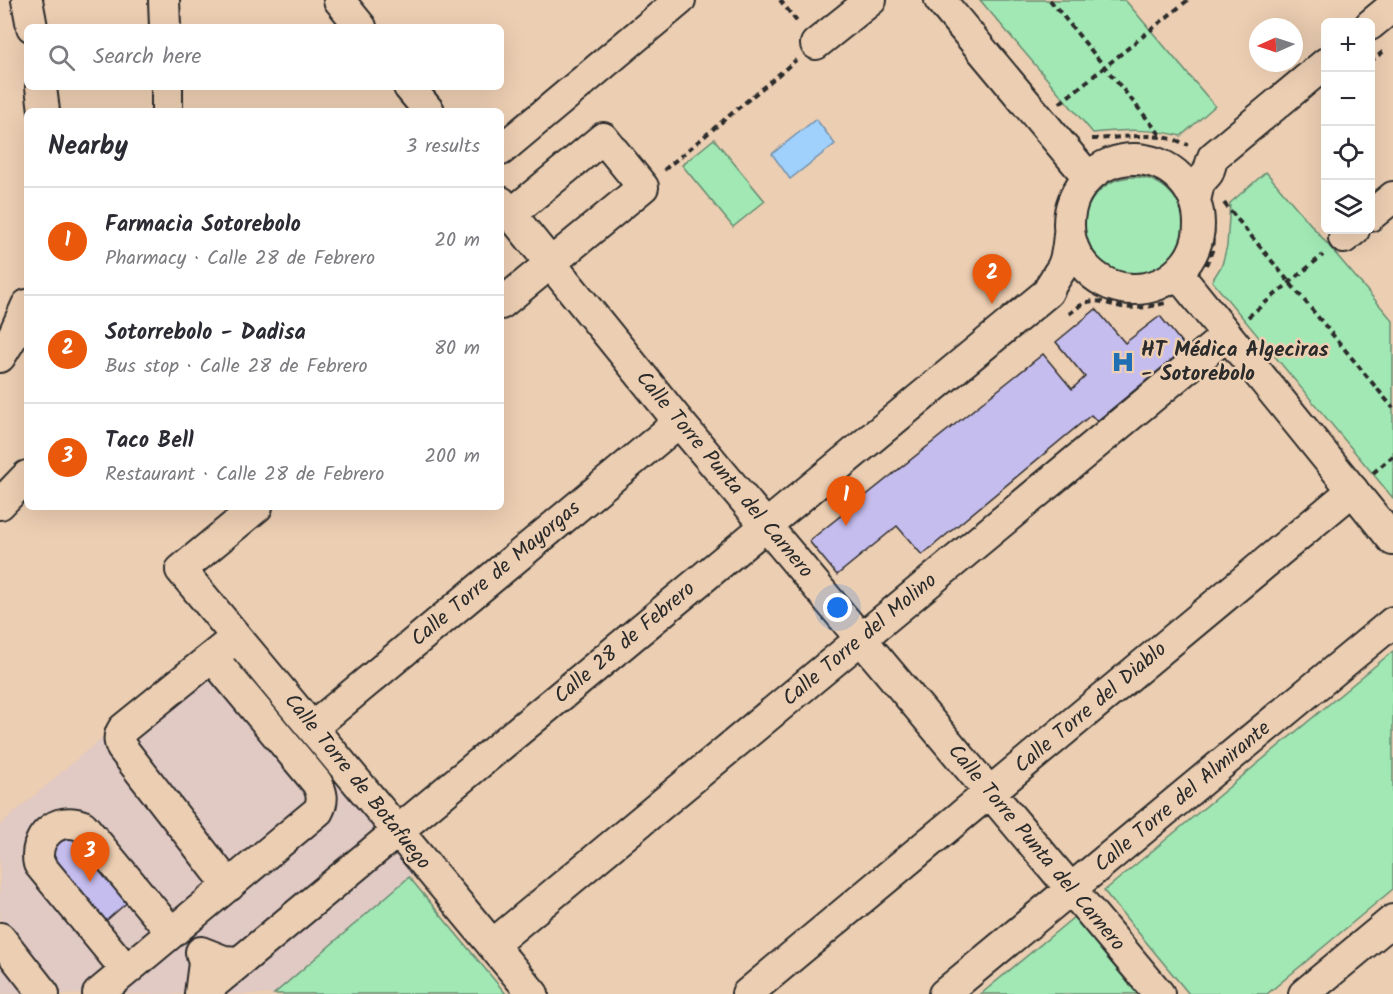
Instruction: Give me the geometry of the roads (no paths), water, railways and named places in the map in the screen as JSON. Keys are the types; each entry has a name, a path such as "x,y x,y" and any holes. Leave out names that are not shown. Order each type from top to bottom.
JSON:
{"street":[{"path":"27,0 31,24"},
{"path":"164,0 165,24"},
{"path":"339,0 359,24"},
{"path":"504,147 680,0"},
{"path":"816,44 871,0"},
{"path":"940,0 1080,167 1079,189 1072,203 1069,218 1069,234 1073,249 1091,274 1104,282 1126,289 1150,288 1164,282 1187,262 1197,240 1199,216 1210,202"},
{"path":"1375,22 1393,6"},
{"path":"1164,152 1174,168 1192,164 1206,157 1321,67"},
{"path":"41,90 44,108"},
{"path":"167,90 167,108"},
{"path":"412,90 427,108"},
{"path":"504,301 643,187 603,138 506,208"},
{"path":"1080,167 1099,168 1112,162 1164,152"},
{"path":"1164,152 1188,187 1210,202"},
{"path":"1206,157 1208,172 1199,183 1210,202"},
{"path":"1375,213 1393,197"},
{"name":"Calle Torre Punta del Carnero","path":"506,208 679,422 1070,890 1160,994"},
{"name":"Calle 28 de Febrero","path":"201,994 1048,292 1053,279 1061,270 1068,248 1069,234"},
{"path":"1177,273 1393,540"},
{"name":"Calle 28 de Febrero","path":"1048,292 1057,292 1070,286 1104,282"},
{"path":"0,357 24,312"},
{"name":"Calle Torre del Molino","path":"492,945 1227,335"},
{"name":"Calle Torre de Mayorgas","path":"313,727 679,422"},
{"path":"0,504 24,479"},
{"name":"Calle Torre del Diablo","path":"747,994 1353,490"},
{"name":"Calle Torre de Botafuego","path":"253,510 181,570 532,994"},
{"name":"Calle Torre del Almirante","path":"944,994 1393,622"},
{"path":"229,886 122,748 119,735 123,729 237,637"},
{"path":"98,994 318,811 322,804 322,793 317,783 212,657"},
{"path":"126,970 39,864 37,856 39,844 45,833 56,825 75,823 83,826 175,929 201,952 224,961 239,962"},
{"path":"1304,994 1393,920"},
{"path":"0,938 44,994"},
{"path":"201,952 204,963 201,994"}],"water":[{"path":"816,119 835,144 790,179 772,154"}],"place":[{"name":"Sotorrebolo - Dadisa","path":"992,304"},
{"name":"HT Médica Algeciras - Sotorebolo","path":"1123,362"},
{"name":"Farmacia Sotorebolo","path":"846,526"},
{"name":"Taco Bell","path":"90,882"}]}
